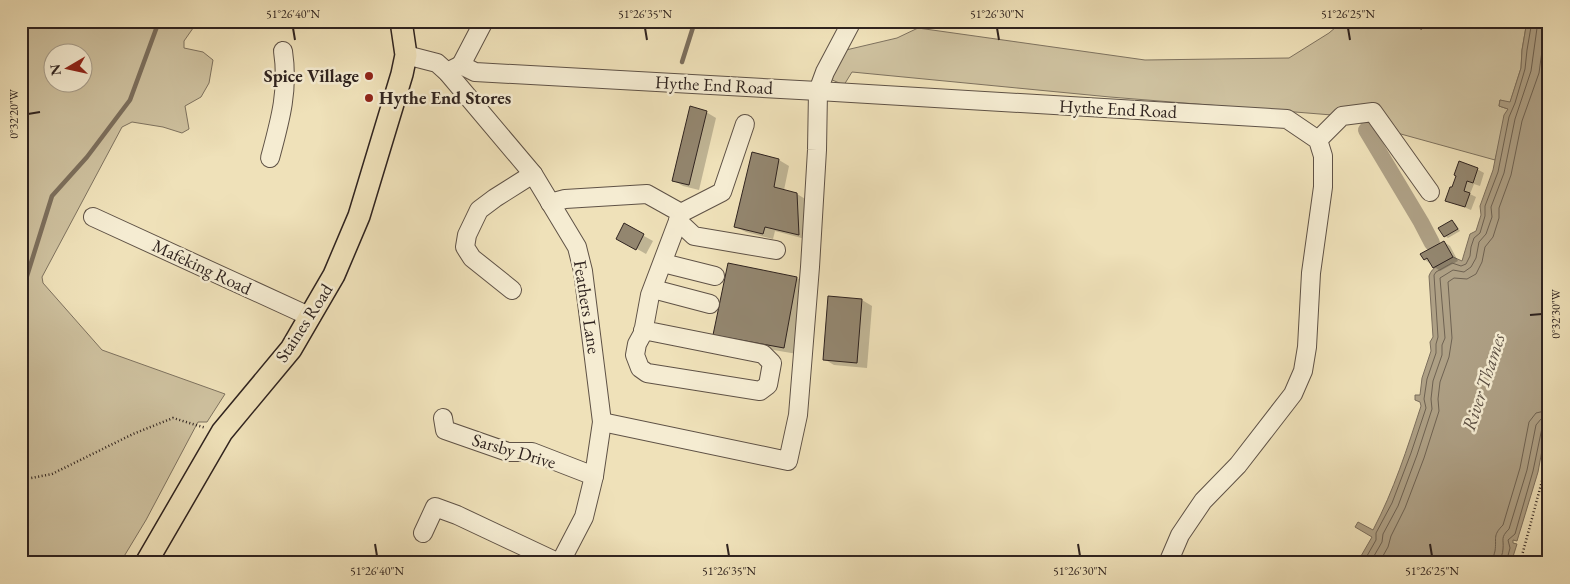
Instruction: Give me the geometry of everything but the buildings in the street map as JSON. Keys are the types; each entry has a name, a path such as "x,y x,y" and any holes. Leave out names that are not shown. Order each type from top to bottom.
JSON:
{"main road":[{"path":"401,21 406,55"},
{"name":"Staines Road","path":"146,563 222,432 291,349 334,275 359,216 394,102 406,55"}],"street":[{"path":"454,68 484,21"},
{"path":"602,422 788,461 798,414 810,277 817,150 818,91 825,72 852,21"},
{"path":"270,158 286,86 283,51"},
{"name":"Feathers Lane","path":"406,55 454,68 532,174 577,247 583,272 602,422 594,476 584,517 560,563"},
{"name":"Hythe End Road","path":"454,68 475,72 1287,119 1318,140"},
{"path":"1168,563 1180,535 1203,501 1238,465 1293,394 1303,371 1307,346 1311,273 1323,187 1323,156 1318,140 1342,116 1373,112 1430,192"},
{"path":"643,330 763,354 772,363 768,384 760,391 647,373 640,368 634,355 643,330 653,288 680,217 722,192 745,124"},
{"path":"512,290 472,258 465,247 467,235 479,210 532,174"},
{"path":"550,203 565,199 647,194 680,217 694,236 776,250"},
{"name":"Mafeking Road","path":"93,217 311,317"},
{"path":"663,262 715,276"},
{"path":"653,288 710,304"},
{"name":"Sarsby Drive","path":"443,418 445,430 508,452 532,452 594,476"},
{"path":"423,533 435,507 457,515 560,563"}],"path":[{"path":"21,480 52,474 133,434 173,418 222,432"},
{"path":"1520,563 1549,455"}],"shaded area":[{"path":"21,21 198,21 184,41 184,48 203,52 213,60 209,83 201,97 185,106 189,129 182,133 163,127 132,122 122,127 42,277 43,283 102,350 225,394 207,422 198,422 146,520 120,563 21,563"},
{"path":"1343,21 1421,21 1421,30 1428,21 1527,21 1521,68 1510,103 1500,100 1499,106 1508,109 1495,160 1332,115 1110,97 852,72 844,85 830,79 846,50 897,38 918,28 1145,60 1289,58 1329,33"}],"water":[{"name":"River Thames","path":"1527,21 1549,21 1549,419 1538,472 1517,541 1513,540 1513,543 1517,544 1511,563 1357,563 1372,537 1355,527 1358,522 1373,530 1394,485 1421,406 1420,402 1415,400 1415,395 1420,395 1422,378 1431,351 1430,342 1433,337 1429,276 1436,267 1453,257 1462,261 1470,234 1476,231 1481,215 1480,206 1493,170 1504,115 1508,109 1499,106 1500,100 1510,102 1521,68"}],"waterway":[{"path":"21,285 26,279 52,196 87,157 130,100 159,21"},
{"path":"682,62 695,21"},
{"path":"1366,130 1432,243"}],"place":[{"name":"Spice Village","path":"369,76"},
{"name":"Hythe End Stores","path":"369,98"}]}
